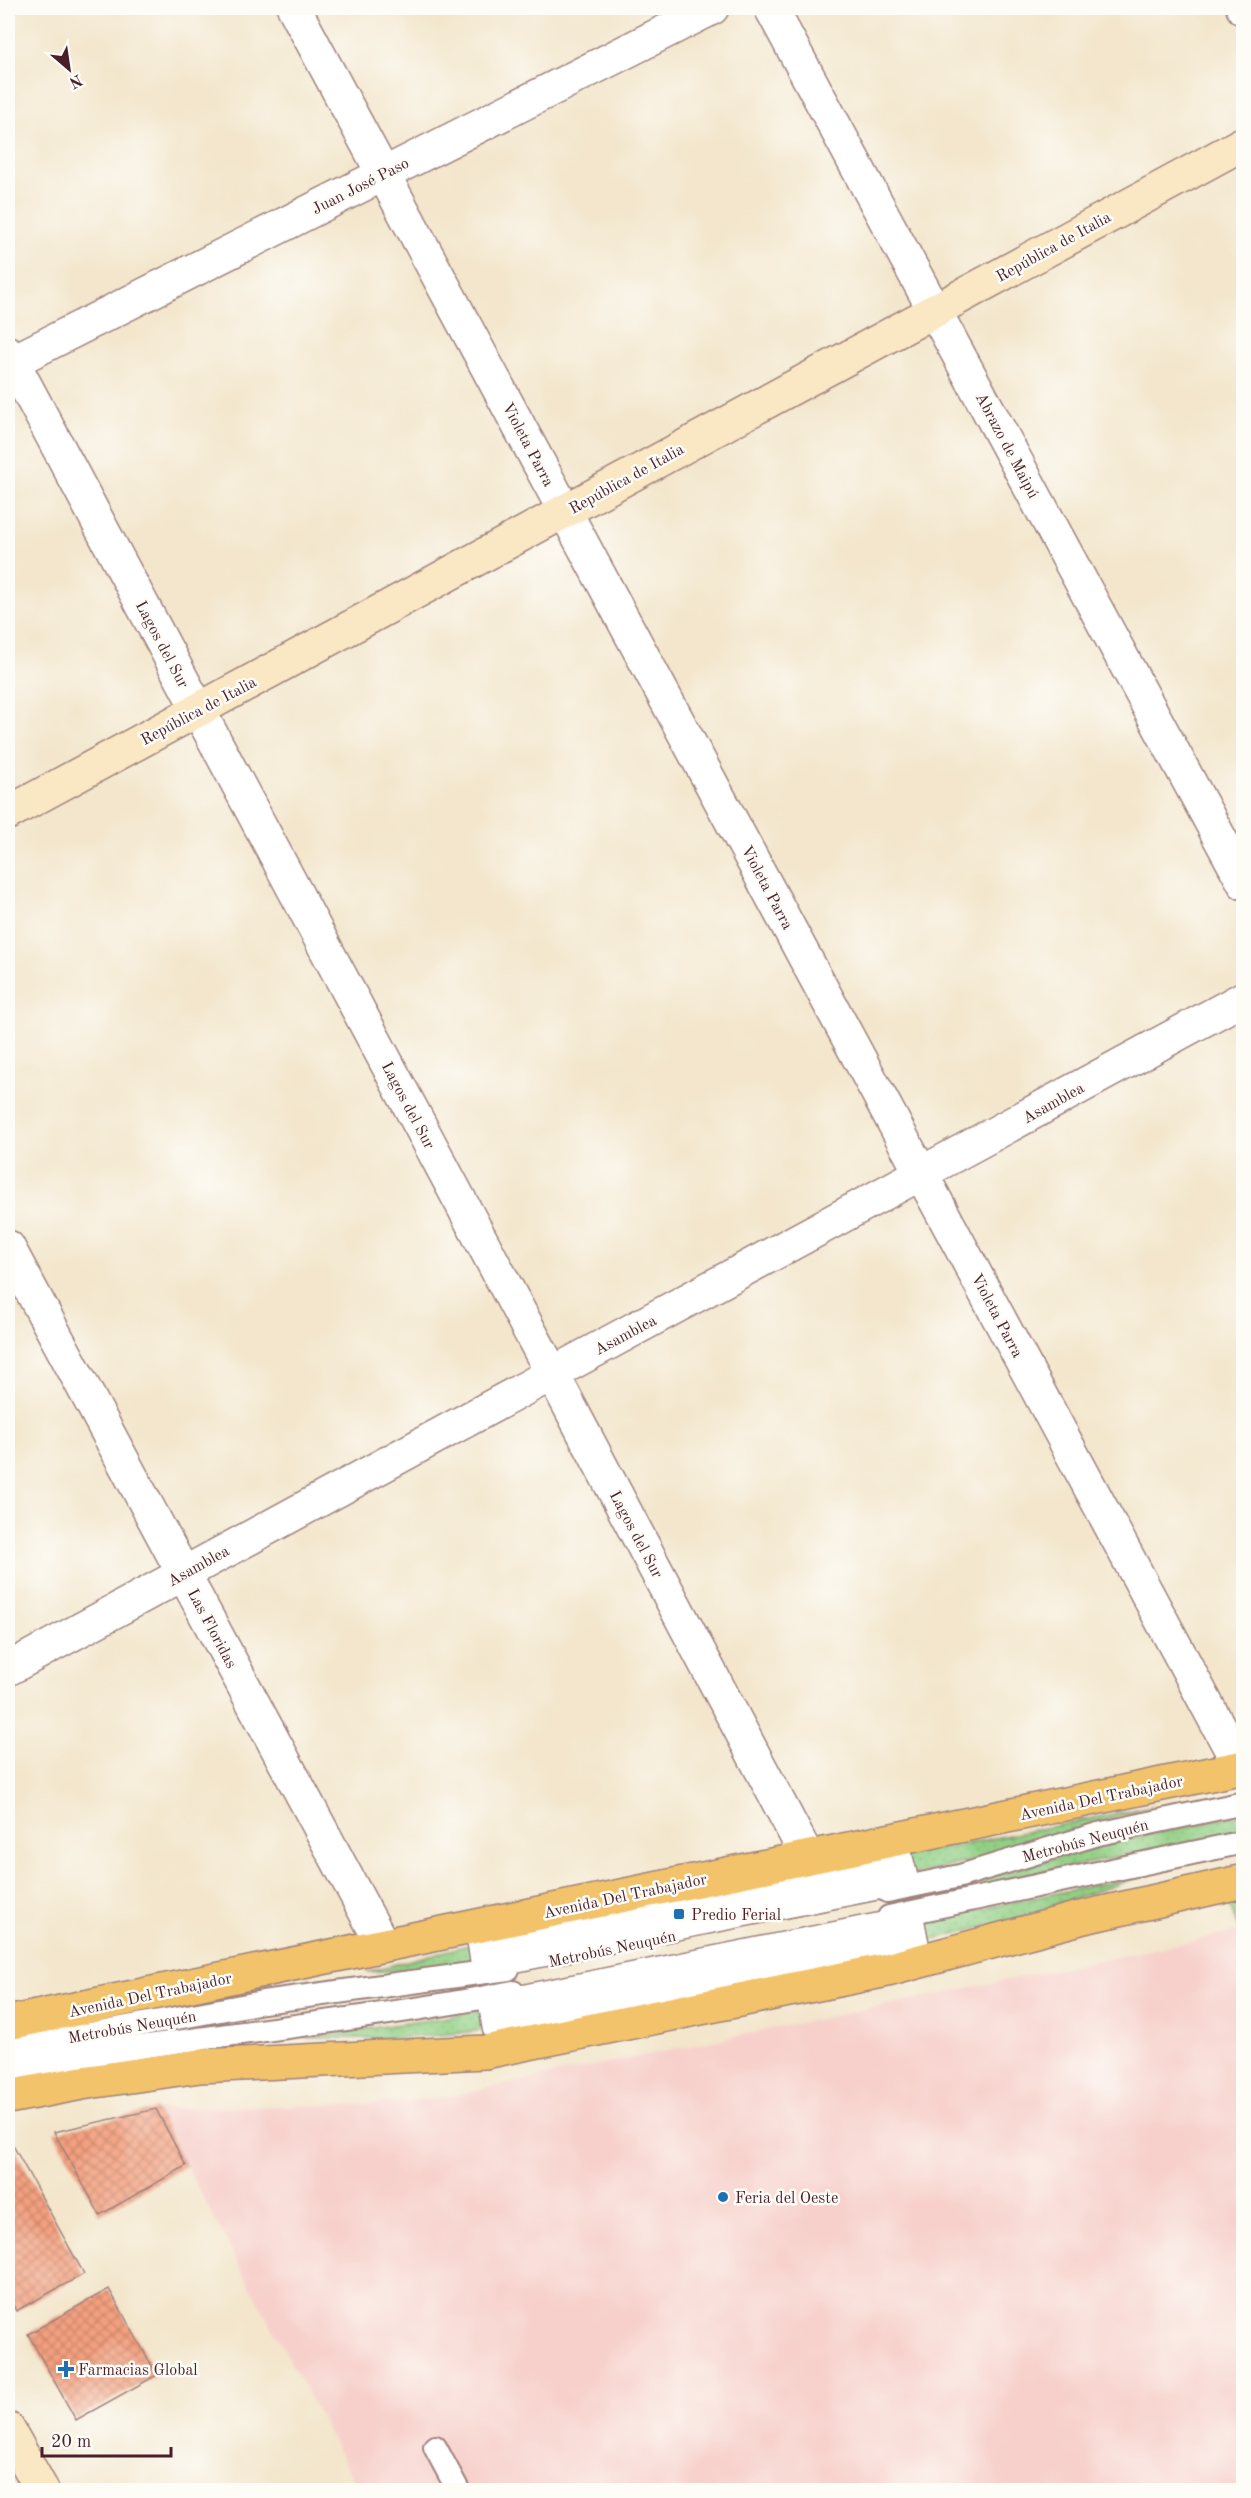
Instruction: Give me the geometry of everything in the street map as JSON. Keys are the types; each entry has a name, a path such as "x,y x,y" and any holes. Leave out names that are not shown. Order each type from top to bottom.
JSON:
{"main road":[{"name":"Avenida Del Trabajador","path":"8,2023 1242,1768"},
{"path":"8,2097 82,2083 200,2066 485,2052 887,1970 1080,1918 1244,1881"}],"street":[{"name":"Violeta Parra","path":"294,8 1242,1768"},
{"name":"Juan José Paso","path":"9,359 712,8"},
{"name":"Abrazo de Maipú","path":"771,8 1244,883"},
{"name":"República de Italia","path":"8,813 1244,143"},
{"name":"Lagos del Sur","path":"9,359 552,1373 808,1858"},
{"name":"Asamblea","path":"8,1669 1244,998"},
{"name":"Las Floridas","path":"8,1247 383,1945"},
{"path":"896,1858 901,1878 487,1961 484,1941 859,1865 896,1858"},
{"path":"908,1924 912,1944 499,2027 496,2007 802,1945 908,1924"},
{"path":"8,2429 42,2490"}],"lane":[{"name":"Metrobús Neuquén","path":"8,2049 263,2002 515,1968 960,1876 1098,1834 1244,1803"},
{"name":"Metrobús Neuquén","path":"8,2070 99,2052 460,2002 879,1920 1244,1842"},
{"path":"435,2447 458,2490"}],"shaded area":[{"name":"Feria del Oeste","path":"1240,1931 1244,1939 1243,2490 359,2490 156,2109 370,2104 437,2099"}],"green space":[{"path":"1153,1806 984,1858 901,1878 896,1858"},
{"path":"1243,1814 1243,1831 908,1901 1093,1847"},
{"path":"1144,1875 1009,1921 912,1944 908,1924"},
{"path":"1244,1901 1243,1939 1229,1904"},
{"path":"484,1941 487,1961 439,1968 366,1972"},
{"path":"496,2007 499,2027 475,2031 401,2037 303,2038 449,2017"}],"building":[{"path":"156,2109 186,2166 100,2215 54,2132"},
{"path":"10,2140 84,2274 16,2311 8,2295 8,2141"},
{"path":"109,2289 157,2375 76,2420 28,2334"}],"place":[{"name":"Predio Ferial","path":"679,1914"},
{"name":"Feria del Oeste","path":"723,2197"},
{"name":"Farmacias Global","path":"66,2369"}]}
